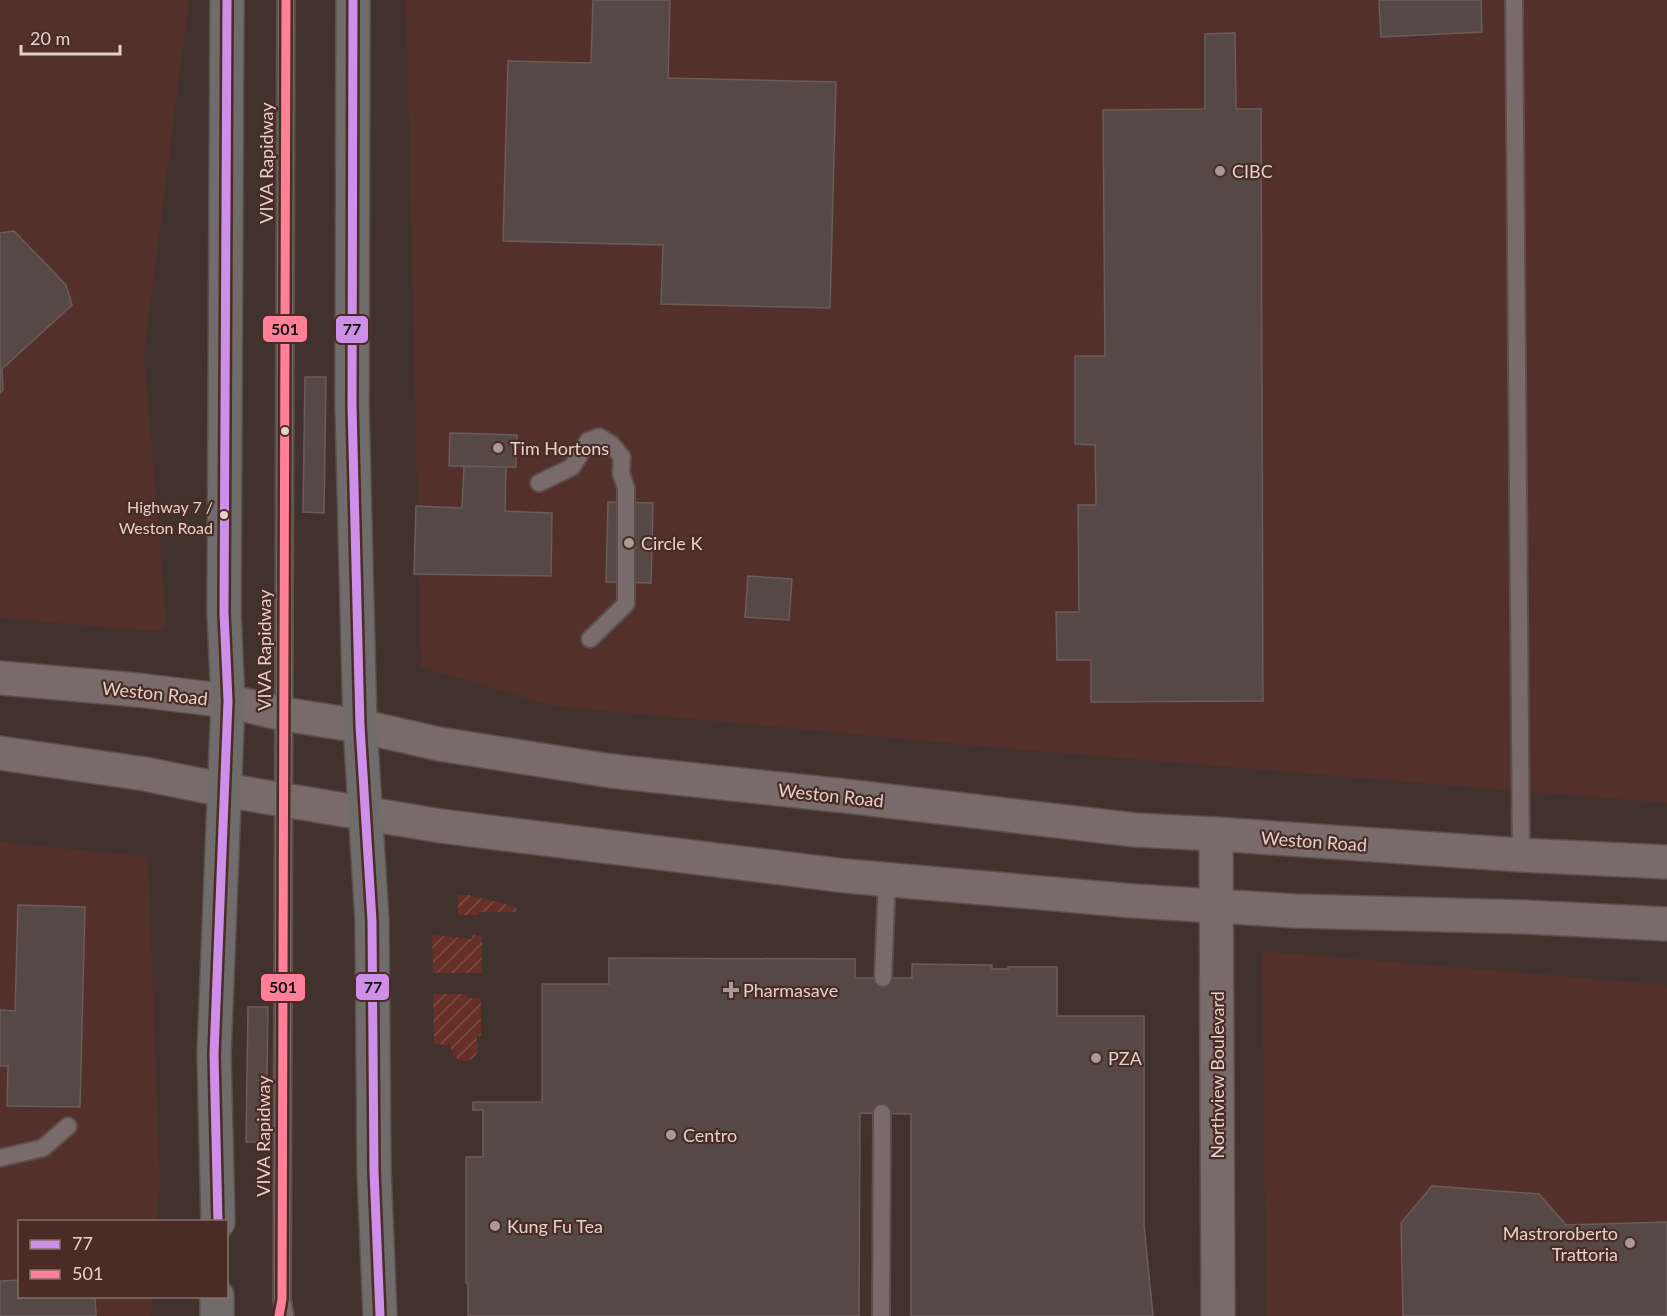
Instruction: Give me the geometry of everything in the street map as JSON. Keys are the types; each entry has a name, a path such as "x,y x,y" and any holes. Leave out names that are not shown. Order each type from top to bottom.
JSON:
{"main road":[{"path":"218,1220 214,1054 228,701 224,613 227,0"},
{"path":"353,0 352,406 360,726 372,921 374,1171 381,1316"},
{"name":"Weston Road","path":"0,678 138,690 228,701 283,714 360,726 439,744 611,771 1135,830 1667,862"},
{"path":"0,753 145,774 224,790 477,831 887,879 1122,900 1296,911 1524,917 1667,924"},
{"name":"Northview Boulevard","path":"1216,834 1218,1316"},
{"path":"217,1298 217,1316"}],"lane":[{"name":"VIVA Rapidway","path":"279,1316 284,1308 283,714 286,0"},
{"path":"1514,0 1521,855"},
{"path":"539,483 572,467 588,441 599,436 611,444 622,457 621,472 626,488 626,604 590,639"},
{"path":"883,978 887,879"},
{"path":"881,1316 882,1113"},
{"path":"0,1158 43,1148 68,1126"}],"shaded area":[{"path":"0,0 189,0 144,354 167,629 153,631 0,618"},
{"path":"406,0 1667,0 1667,803 1012,749 554,706 421,667"},
{"path":"0,842 148,857 160,1182 157,1220 18,1220 18,1298 152,1298 151,1316 0,1316"},
{"path":"458,895 469,895 516,907 516,912 479,912 479,915 458,915"},
{"path":"432,935 472,939 473,935 482,936 482,973 433,973"},
{"path":"1262,951 1667,985 1667,1316 1266,1316"},
{"path":"433,994 467,994 467,998 481,998 481,1035 476,1037 477,1053 468,1061 457,1059 450,1045 434,1044"}],"building":[{"path":"593,0 670,0 668,78 836,82 830,308 661,304 663,245 503,241 508,61 591,63"},
{"path":"1379,0 1481,0 1482,32 1381,37"},
{"path":"1235,33 1236,109 1261,109 1263,701 1091,702 1091,660 1057,660 1056,612 1079,612 1078,505 1096,505 1095,445 1075,444 1075,356 1105,356 1103,110 1205,109 1205,34"},
{"path":"14,231 66,285 72,305 2,369 3,390 0,393 0,233"},
{"path":"305,377 326,377 324,513 303,512"},
{"path":"450,433 517,435 516,467 449,466"},
{"path":"464,466 506,467 505,511 552,513 551,576 414,574 416,506 462,508"},
{"name":"Circle K","path":"608,502 653,503 651,583 606,582"},
{"path":"748,576 792,579 789,620 745,617"},
{"path":"18,905 85,907 80,1107 7,1106 8,1066 0,1066 0,1010 15,1011"},
{"name":"Centro","path":"609,958 855,959 855,978 912,978 912,964 992,965 992,969 1057,967 1057,1016 1144,1016 1144,1225 1153,1316 911,1316 911,1114 860,1113 859,1316 468,1316 466,1157 483,1157 483,1110 473,1110 473,1102 542,1102 542,984 609,984"},
{"path":"248,1007 268,1007 266,1142 246,1142"},
{"path":"1432,1186 1539,1194 1566,1225 1667,1222 1667,1316 1403,1316 1401,1223"},
{"path":"18,1280 18,1298 95,1298 96,1316 0,1316 0,1281"}],"transit line":[{"name":"77","path":"218,1220 214,1054 228,701 224,613 227,0"},
{"name":"501","path":"279,1316 282,1299 286,0"},
{"name":"77","path":"353,0 352,406 360,726 372,921 374,1171 380,1316"}],"place":[{"name":"CIBC","path":"1220,171"},
{"name":"Tim Hortons","path":"498,448"},
{"name":"Highway 7 / Weston Road","path":"224,515"},
{"name":"Circle K","path":"629,543"},
{"name":"Pharmasave","path":"731,990"},
{"name":"PZA","path":"1096,1058"},
{"name":"Centro","path":"671,1135"},
{"name":"Kung Fu Tea","path":"495,1226"},
{"name":"Mastroroberto Trattoria","path":"1630,1243"}]}
